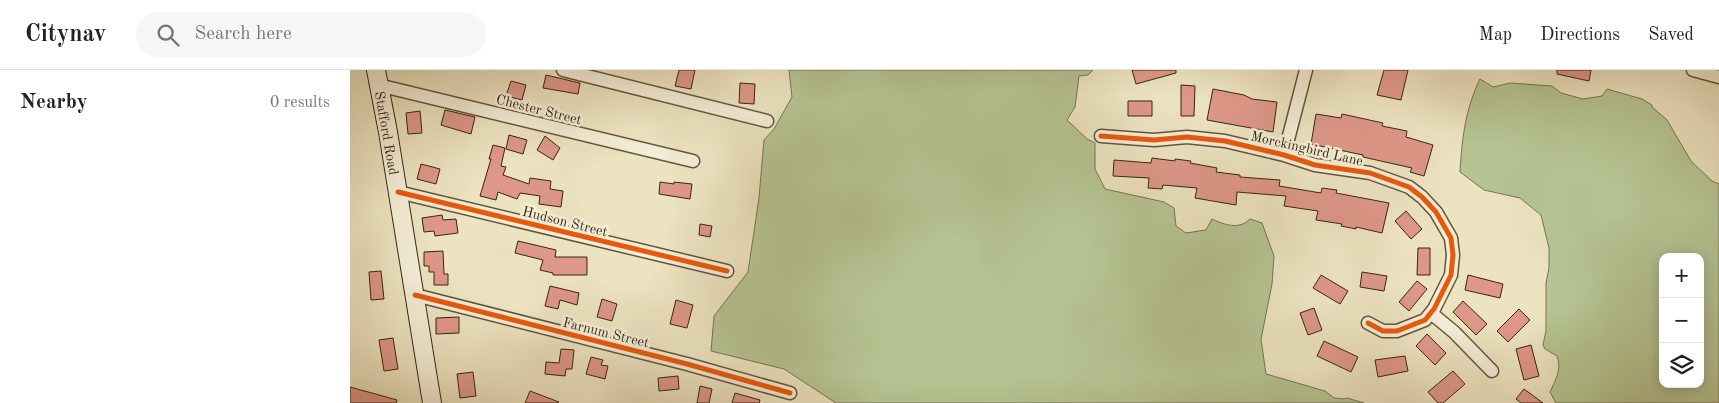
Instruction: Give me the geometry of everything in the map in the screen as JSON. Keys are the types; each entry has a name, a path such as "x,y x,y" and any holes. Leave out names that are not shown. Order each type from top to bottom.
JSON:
{"main road":[{"name":"Stafford Road","path":"377,78 398,192 432,403"}],"street":[{"path":"563,70 766,121"},
{"path":"1284,155 1306,70"},
{"path":"1693,70 1719,77"},
{"name":"Chester Street","path":"377,78 693,161"},
{"name":"Morckingbird Lane","path":"1101,136 1154,140 1187,137 1225,141 1284,155 1315,165 1370,174 1409,187 1422,197 1445,225 1451,238 1453,255 1451,276 1444,293 1424,320 1397,331 1383,331 1368,323"},
{"name":"Hudson Street","path":"398,192 727,271"},
{"name":"Farnum Street","path":"415,295 687,364 790,393"},
{"path":"1431,313 1454,332 1492,372"}],"green space":[{"path":"789,70 1093,70 1088,75 1079,76 1075,107 1067,120 1087,139 1095,143 1095,169 1105,189 1164,202 1174,208 1176,226 1186,233 1206,230 1212,219 1232,225 1241,224 1250,219 1262,223 1274,256 1272,284 1261,339 1266,374 1325,391 1334,398 1347,398 1364,403 836,403 784,369 711,351 714,316 748,272 759,198 764,140 774,129 792,97"},
{"path":"1480,79 1493,87 1510,83 1552,86 1561,93 1583,99 1602,96 1607,89 1642,99 1652,105 1667,120 1691,161 1712,181 1719,184 1719,403 1556,403 1550,392 1558,374 1557,356 1545,349 1543,345 1546,331 1546,283 1549,268 1549,248 1541,215 1520,198 1484,190 1460,172 1465,125"}],"building":[{"path":"679,70 695,70 691,89 675,86"},
{"path":"1132,70 1176,70 1176,73 1136,84"},
{"path":"1384,70 1408,70 1401,100 1377,95"},
{"path":"1557,70 1591,70 1589,81 1557,74"},
{"path":"546,75 580,83 578,94 543,88"},
{"path":"511,81 526,85 522,100 506,96"},
{"path":"740,83 755,84 754,104 739,103"},
{"path":"1181,85 1195,86 1194,116 1181,116"},
{"path":"1213,89 1244,95 1252,99 1277,102 1273,132 1207,120"},
{"path":"1128,101 1152,101 1152,116 1128,116"},
{"path":"445,110 475,117 471,134 441,125"},
{"path":"420,111 422,133 408,134 406,113"},
{"path":"1316,114 1341,118 1342,114 1383,123 1382,126 1407,131 1406,137 1433,145 1424,176 1410,172 1412,168 1311,144"},
{"path":"509,135 527,140 523,154 506,149"},
{"path":"545,136 560,148 553,160 537,150"},
{"path":"493,145 505,148 501,166 506,167 503,175 529,184 530,178 551,181 550,189 563,191 561,207 539,204 540,196 520,193 517,199 498,192 496,200 480,196 491,159 489,159"},
{"path":"1152,158 1191,161 1190,163 1217,168 1216,172 1240,175 1240,177 1280,180 1279,186 1321,193 1322,188 1337,190 1336,193 1389,203 1382,233 1316,220 1318,211 1284,206 1286,196 1237,192 1236,205 1195,198 1197,188 1163,185 1162,189 1148,188 1149,178 1113,176 1114,160 1151,163"},
{"path":"421,164 440,169 436,184 417,179"},
{"path":"660,182 692,184 690,199 659,194"},
{"path":"1406,211 1422,229 1411,239 1395,221"},
{"path":"442,215 443,220 456,219 458,233 435,236 434,231 424,232 422,218"},
{"path":"700,224 712,226 710,237 699,235"},
{"path":"518,241 556,250 555,257 587,257 587,275 553,275 553,273 540,270 543,260 515,253"},
{"path":"1418,248 1430,248 1430,275 1417,275"},
{"path":"443,251 444,274 448,274 448,285 434,285 434,272 429,272 429,266 424,266 424,252"},
{"path":"381,271 384,299 371,300 369,272"},
{"path":"1362,272 1387,276 1384,291 1360,287"},
{"path":"1321,275 1348,291 1340,304 1313,288"},
{"path":"1468,275 1503,284 1500,298 1465,290"},
{"path":"1417,281 1427,289 1409,311 1399,302"},
{"path":"550,286 579,293 577,305 560,300 558,309 545,306"},
{"path":"602,299 617,304 612,321 597,317"},
{"path":"676,300 693,305 687,328 670,324"},
{"path":"1463,301 1487,324 1476,335 1453,312"},
{"path":"1314,308 1322,330 1308,335 1300,313"},
{"path":"1519,309 1530,320 1508,342 1497,331"},
{"path":"459,317 459,333 436,334 436,318"},
{"path":"1427,334 1446,353 1435,365 1416,346"},
{"path":"393,338 398,369 384,371 379,340"},
{"path":"1324,341 1358,357 1351,372 1317,356"},
{"path":"1531,345 1539,376 1524,380 1516,349"},
{"path":"561,349 574,350 572,369 566,369 565,376 545,374 546,362 559,363"},
{"path":"1405,356 1408,371 1378,377 1375,360"},
{"path":"591,357 603,360 601,365 608,366 605,379 586,374"},
{"path":"1453,371 1465,384 1443,403 1438,403 1428,392"},
{"path":"473,372 476,396 460,398 457,374"},
{"path":"678,376 679,389 659,391 658,378"},
{"path":"700,386 712,389 709,403 697,403"},
{"path":"350,387 397,400 396,403 350,403"},
{"path":"1524,389 1543,403 1521,403 1516,399"},
{"path":"530,391 559,402 525,403"},
{"path":"735,393 760,400 759,403 732,403"}],"cycle path":[{"path":"1101,136 1154,140 1187,137 1225,141 1284,155 1315,165 1370,173 1409,187 1436,212 1451,238 1453,255 1451,275 1434,309 1425,320 1397,331 1383,331 1368,323"},
{"path":"398,192 727,271"},
{"path":"415,295 687,364 790,393"}]}
